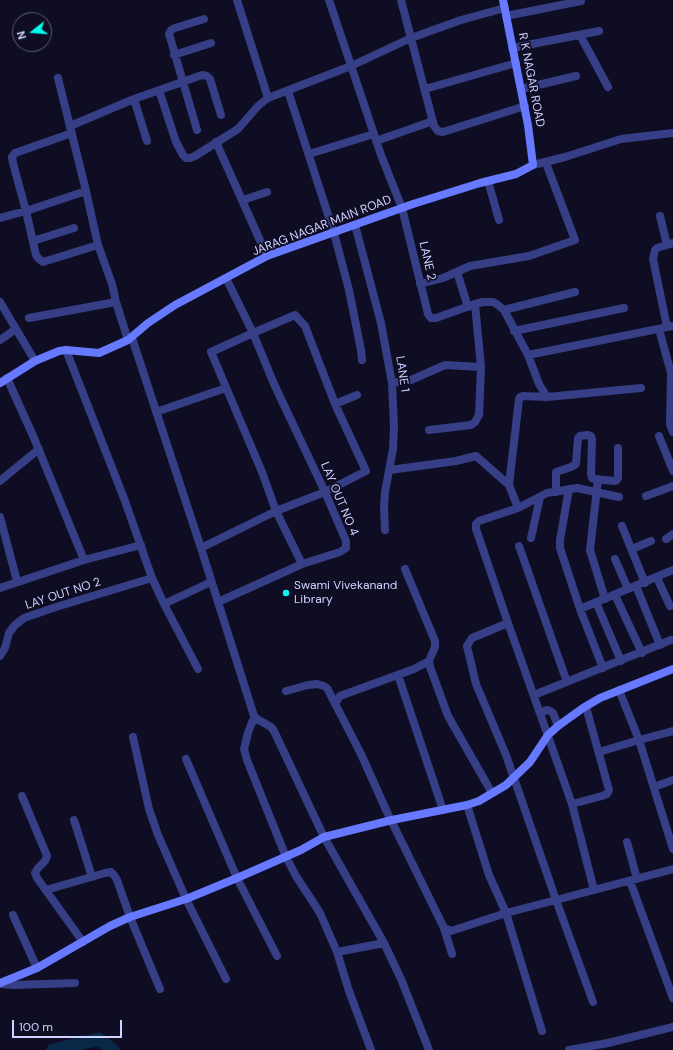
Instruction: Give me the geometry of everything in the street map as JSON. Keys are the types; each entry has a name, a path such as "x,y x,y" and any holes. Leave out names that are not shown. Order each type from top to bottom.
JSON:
{"main road":[{"name":"R K NAGAR ROAD","path":"505,8 525,106 533,165"},
{"name":"JARAG NAGAR MAIN ROAD","path":"0,383 35,361 59,351 66,350 99,353 130,339 148,323 175,304 267,256 402,208 488,181 516,174 533,165"},
{"path":"0,983 37,968 110,926 130,917 186,899 237,878 286,857 324,837 479,801 506,785 530,762 548,736 558,726 600,698 673,669"}],"street":[{"path":"237,0 268,98"},
{"name":"LANE 2","path":"329,0 375,137 402,208 428,314 431,318 436,318 471,305"},
{"path":"400,0 433,121 438,131 443,132 525,106"},
{"path":"160,90 176,142 183,155 186,158 190,158 238,129 258,106 268,98 351,66 411,38 461,20 505,8 581,1"},
{"path":"197,130 169,34 171,30 204,19"},
{"path":"512,48 599,31"},
{"path":"580,35 608,88"},
{"path":"174,55 211,43"},
{"path":"425,89 516,63"},
{"path":"98,245 43,262 36,256 13,163 13,155 71,130 134,99 202,75 207,76 210,79 221,115"},
{"path":"521,89 576,76"},
{"path":"58,78 98,245 112,284 116,302 156,412 201,548 246,695 255,718 268,724 274,732 324,837 384,943 401,979 429,1050"},
{"path":"288,91 334,233 349,290 362,360"},
{"path":"134,99 146,141"},
{"path":"309,154 433,121"},
{"path":"533,165 546,163 621,139 673,133"},
{"path":"216,142 267,256"},
{"path":"420,284 443,278 470,266 529,256 575,240 546,163"},
{"path":"488,181 499,220"},
{"path":"0,218 26,211 86,190"},
{"path":"243,200 267,192"},
{"path":"660,216 670,244 657,248 653,259 666,327 672,379 670,424 673,432"},
{"name":"LANE 1","path":"355,225 381,323 392,383 394,427 393,449 385,492 385,530"},
{"path":"33,242 74,228"},
{"path":"429,430 471,425 475,422 479,415 481,367 471,305 457,272"},
{"name":"LAY OUT NO 4","path":"218,602 302,564 340,552 346,548 346,541 325,492 274,384 253,333 226,278"},
{"path":"504,310 575,292"},
{"path":"0,302 2,311 16,329 35,361"},
{"path":"29,318 116,302"},
{"path":"471,305 483,302 493,302 504,310 528,355 539,384 546,397"},
{"path":"514,331 624,308"},
{"path":"201,548 276,511 325,492 366,472 335,404 305,326 295,315 211,352 262,472 276,511 302,564"},
{"path":"528,355 666,327"},
{"path":"0,340 16,329"},
{"path":"66,350 141,545 152,578 198,669"},
{"path":"392,383 411,380 445,365 481,367"},
{"path":"7,378 39,449 84,560"},
{"path":"156,412 226,388"},
{"path":"515,502 509,485 518,399 520,397 546,397 641,388"},
{"path":"335,404 357,395"},
{"path":"594,890 572,804 508,623 480,541 476,524 515,502 540,497 547,494 556,486 556,472 576,464 578,438 580,436 591,436 591,474 597,486 619,497"},
{"path":"659,436 673,471"},
{"path":"556,486 569,489 597,486 615,481 618,478 618,448"},
{"path":"0,481 39,449"},
{"path":"390,470 456,461 476,456 509,485"},
{"path":"597,486 590,550 605,598"},
{"path":"646,496 673,486"},
{"path":"569,489 560,540 560,548 580,609 603,668"},
{"path":"531,538 540,497"},
{"path":"0,517 17,582"},
{"path":"622,526 645,582"},
{"path":"632,549 651,541"},
{"path":"0,588 84,560 141,545"},
{"path":"519,546 566,682"},
{"path":"615,559 628,589"},
{"path":"405,569 435,642 435,647 429,661 430,667 448,716 492,793"},
{"path":"580,609 673,570"},
{"name":"LAY OUT NO 2","path":"0,656 5,648 9,633 15,625 24,618 152,578"},
{"path":"657,578 670,606"},
{"path":"164,604 211,582"},
{"path":"636,586 660,645"},
{"path":"615,595 642,652"},
{"path":"596,602 621,661"},
{"path":"508,623 472,638 467,646 476,684 513,777 593,1002"},
{"path":"534,695 671,640"},
{"path":"334,700 340,696 414,669 429,661"},
{"path":"398,675 443,810"},
{"path":"286,691 317,684 327,688 361,754 387,812 444,928 452,954"},
{"path":"619,690 639,740 673,849"},
{"path":"572,804 602,796 609,790 586,707"},
{"path":"540,713 547,710 553,713 558,726"},
{"path":"255,718 248,732 244,754 286,857 320,914 337,952 349,991 372,1050"},
{"path":"599,752 673,731"},
{"path":"133,737 149,809 158,835 186,899 226,979"},
{"path":"186,759 237,878 277,956"},
{"path":"654,787 673,780"},
{"path":"22,796 47,856 35,874 83,942"},
{"path":"467,805 489,875 506,914 542,1031"},
{"path":"74,820 92,877"},
{"path":"627,842 634,880 673,998"},
{"path":"444,928 451,931 556,900 673,869"},
{"path":"46,890 111,872 117,880 130,917 160,989"},
{"path":"13,916 37,968"},
{"path":"337,952 384,943"},
{"path":"0,983 14,985 75,983"},
{"path":"569,1050 608,1043 673,1027"}],"waterway":[{"path":"53,1050 99,1039 113,1050"}],"place":[{"name":"Swami Vivekanand Library","path":"286,593"}]}
